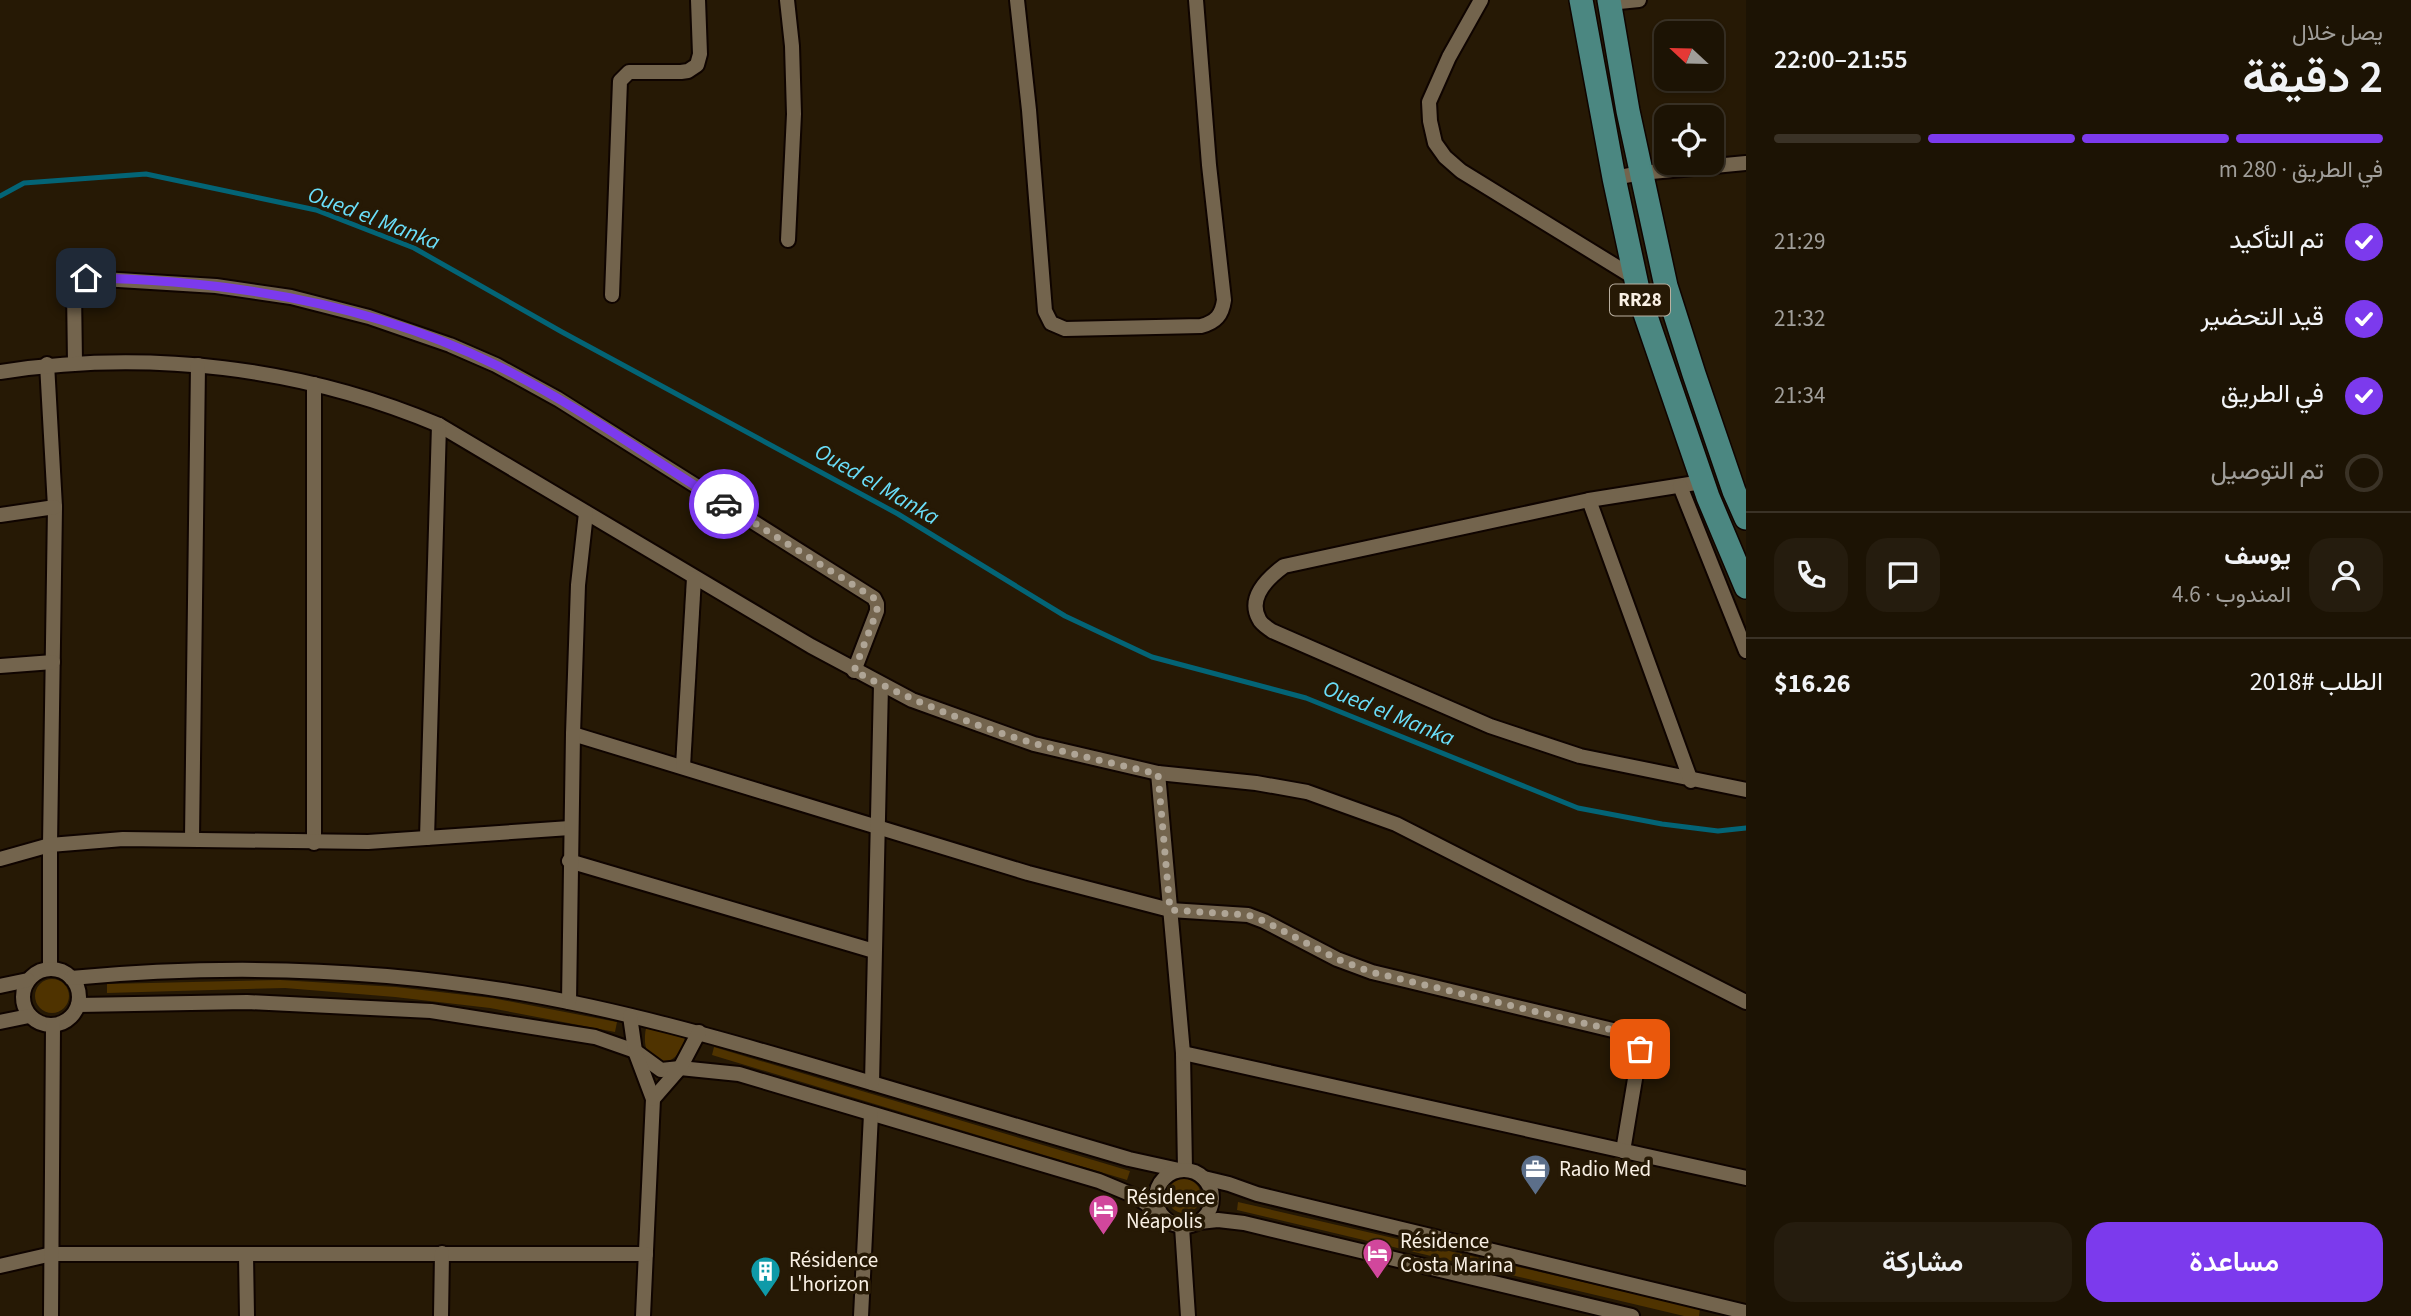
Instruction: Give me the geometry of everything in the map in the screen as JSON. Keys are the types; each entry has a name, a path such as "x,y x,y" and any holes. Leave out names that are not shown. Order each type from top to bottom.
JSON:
{"main road":[{"name":"RR28","path":"1581,0 1635,278 1667,382 1691,484 1746,587"},
{"name":"RR28","path":"1609,1 1641,173 1666,286 1734,491 1746,518"}],"street":[{"path":"612,295 620,81 629,72 681,72 697,65 700,54 698,0"},
{"path":"786,0 792,46 794,114 788,240"},
{"path":"1017,0 1045,311 1051,324 1065,329 1201,326 1214,322 1221,313 1224,300 1209,165 1196,0"},
{"path":"1481,0 1449,57 1429,102 1430,121 1436,143 1461,171 1635,278"},
{"path":"1609,1 1639,0"},
{"path":"1614,178 1746,163"},
{"path":"75,363 74,290 78,282 86,278 216,286 291,297 369,317 450,345 496,365 558,399 874,598 877,611 854,671"},
{"path":"0,372 47,364 75,363 198,365 314,384 404,411 439,425 694,578 854,671 912,700 1034,744 1158,774 1256,783 1307,792 1396,824 1746,1002"},
{"path":"47,364 55,507 50,968"},
{"path":"192,839 198,365"},
{"path":"314,384 314,843"},
{"path":"427,838 439,425"},
{"path":"1746,651 1691,484 1589,500 1284,566 1268,578 1260,589 1255,606 1259,620 1272,631 1490,726 1580,756 1746,790"},
{"path":"1589,500 1691,780"},
{"path":"0,515 55,507"},
{"path":"569,1002 569,861 573,734 579,573 586,513"},
{"path":"683,766 694,578"},
{"path":"0,666 52,662"},
{"path":"872,1083 881,685"},
{"path":"573,734 1028,873 1170,910 1248,915 1337,959 1371,972 1621,1032 1637,1042 1640,1049 1623,1151"},
{"path":"1158,774 1183,1053 1182,1170"},
{"path":"0,859 50,845 123,839 314,843 570,828"},
{"path":"569,861 874,951"},
{"path":"50,968 62,971 71,978 77,986 78,1005 73,1015 53,1026 40,1024 29,1016 22,998 23,988 34,974 50,968"},
{"path":"71,978 172,972 311,972 412,979 569,1002 699,1032 1129,1159 1192,1171 1204,1178 1256,1194 1745,1310"},
{"path":"0,986 28,980"},
{"path":"78,1005 247,1002 431,1011 575,1033 635,1051 661,1070 680,1068 739,1074 1108,1185 1135,1196 1173,1225 1182,1227 1199,1222 1230,1220 1632,1316"},
{"path":"0,1023 29,1016"},
{"path":"630,1016 635,1051 653,1099 643,1316"},
{"path":"51,1316 53,1026"},
{"path":"653,1099 680,1068 699,1032"},
{"path":"1183,1053 1746,1178"},
{"path":"861,1316 871,1114"},
{"path":"1160,1213 1156,1192 1161,1182 1169,1174 1182,1170"},
{"path":"1199,1222 1211,1207 1210,1187 1204,1178"},
{"path":"1182,1227 1188,1316"},
{"path":"441,1316 442,1253"},
{"path":"0,1266 52,1254 646,1254"},
{"path":"246,1255 247,1316"}],"shaded area":[{"path":"52,979 64,984 69,996 64,1008 52,1013 40,1008 35,996 40,984"},
{"path":"280,980 396,987 492,998 617,1022 615,1032 490,1008 285,988 107,993 107,984"},
{"path":"646,1028 685,1038 674,1058 666,1062 652,1059 647,1052"},
{"path":"714,1047 1130,1171 1127,1180 712,1055"},
{"path":"1184,1179 1196,1184 1201,1196 1196,1208 1184,1213 1172,1208 1167,1196 1172,1184"},
{"path":"1238,1202 1700,1309 1699,1316 1684,1316 1237,1210"}],"waterway":[{"name":"Oued el Manka","path":"0,196 24,183 146,174 316,210 414,248 562,332 898,514 1065,616 1152,657 1306,698 1578,808 1662,824 1718,831 1746,828"}],"way so far":[{"path":"724,504 874,598 878,608 854,671 912,700 971,723 1034,744 1158,774 1170,910 1248,915 1355,967 1621,1032 1637,1042 1640,1049"}],"place":[{"name":"Radio Med","path":"1536,1196"},
{"name":"Résidence Néapolis","path":"1103,1236"},
{"name":"Résidence Costa Marina","path":"1377,1280"},
{"name":"Résidence L'horizon","path":"766,1299"}],"route":[{"path":"86,278 258,291 332,307 418,333 525,380 724,504"}]}
